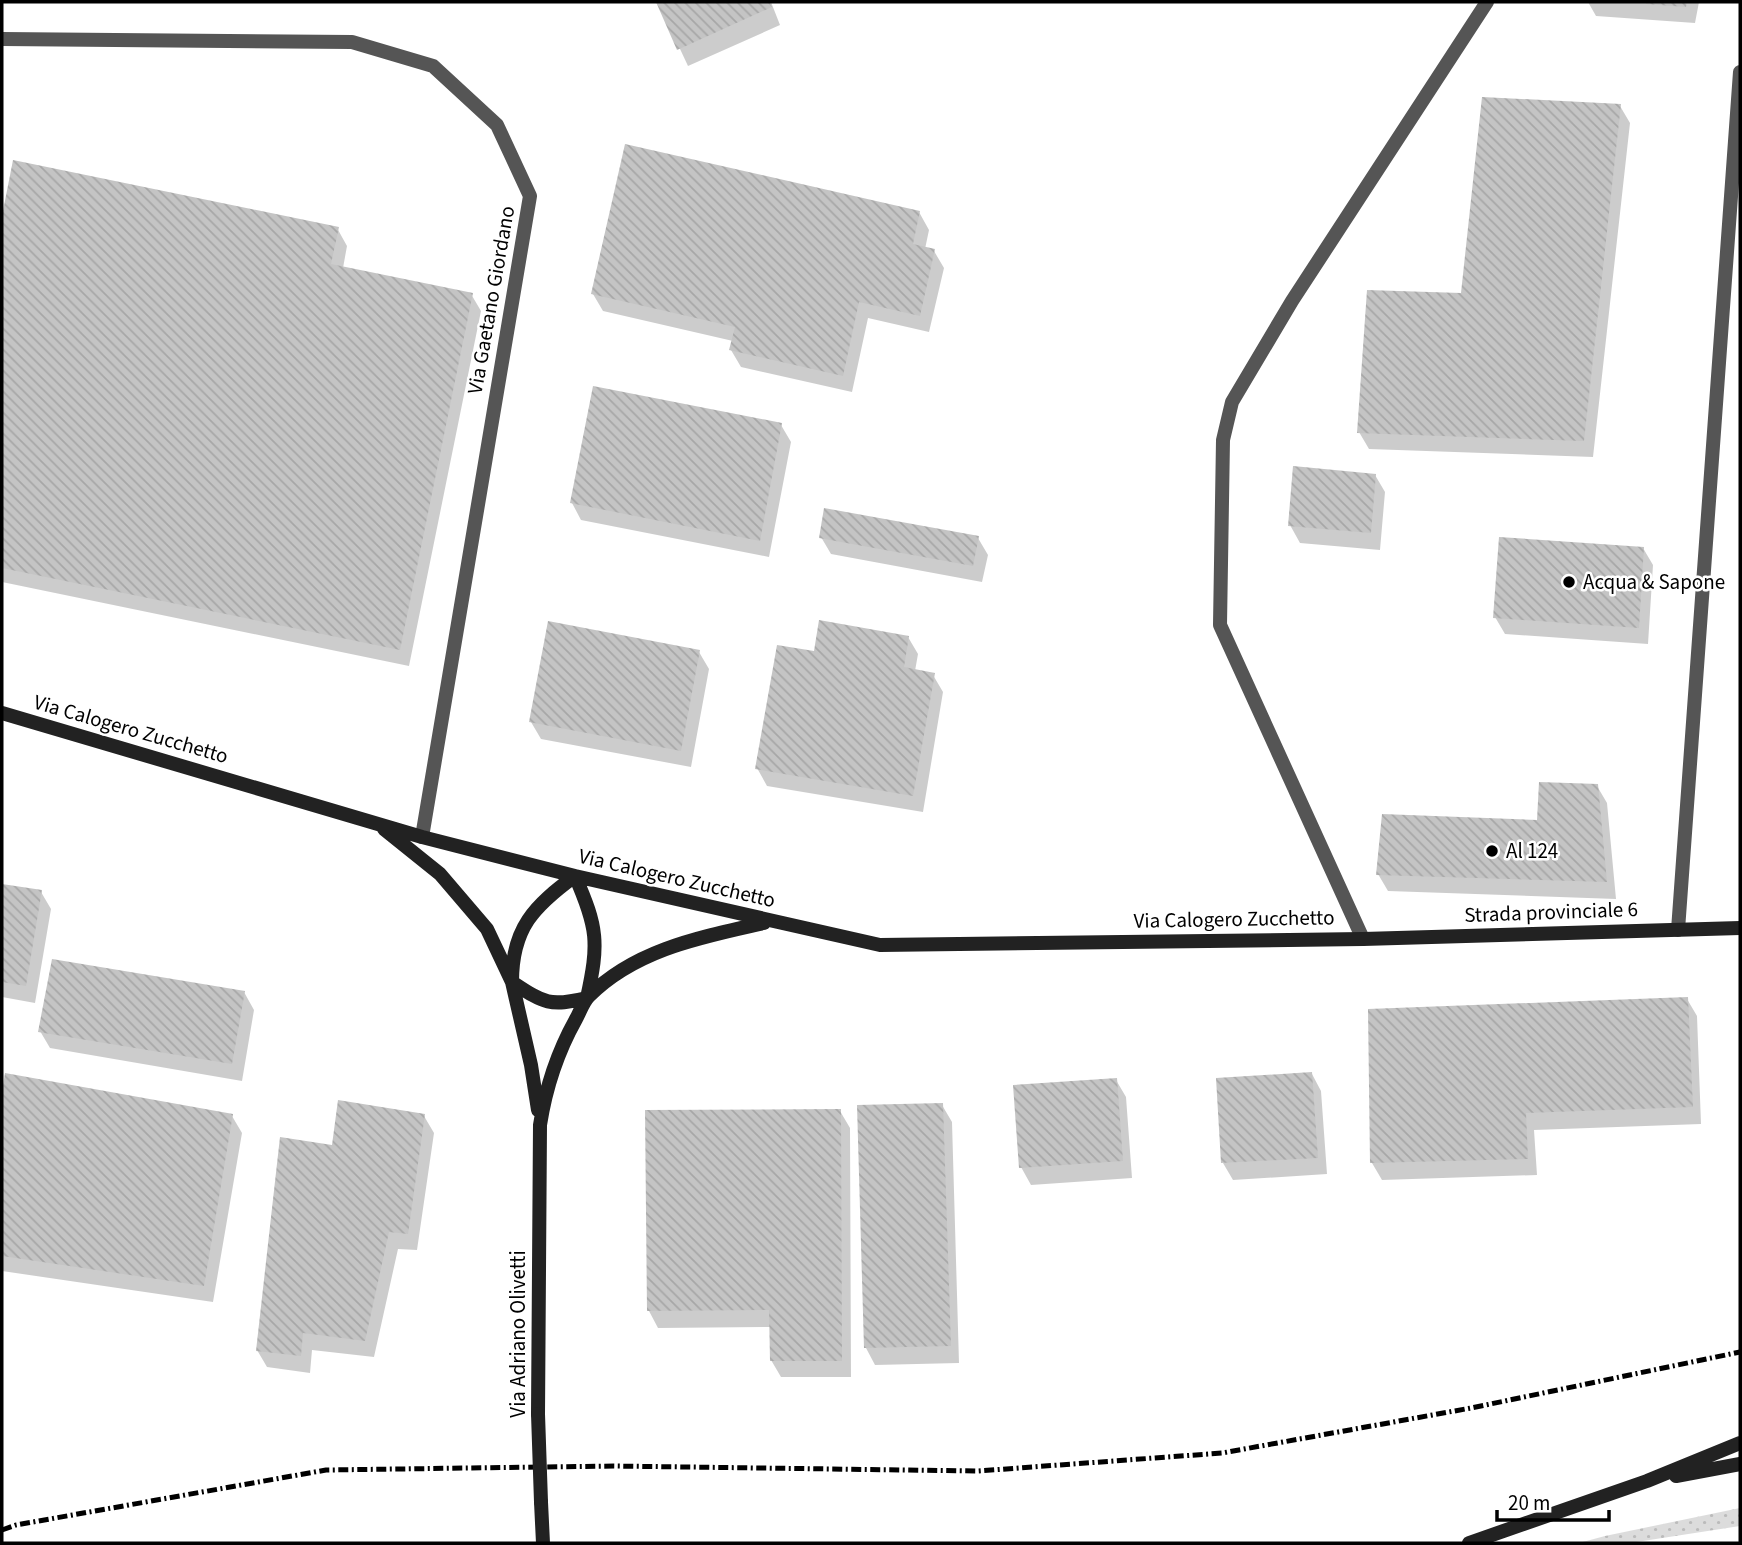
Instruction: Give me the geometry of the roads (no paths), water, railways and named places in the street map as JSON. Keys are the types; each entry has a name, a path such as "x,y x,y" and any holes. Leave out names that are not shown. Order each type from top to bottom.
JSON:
{"main road":[{"name":"Via Calogero Zucchetto","path":"2,713 422,837 575,876 880,945 1363,939"},
{"name":"Via Adriano Olivetti","path":"376,824 440,874 487,929 512,982 531,1065 540,1125 538,1414 543,1543"},
{"name":"Via Adriano Olivetti","path":"512,982 512,955 525,924 546,897 575,876 595,930 596,957 587,998 554,1061 540,1125"},
{"name":"Via Adriano Olivetti","path":"587,998 616,973 658,951 704,936 771,922"},
{"name":"Strada provinciale 6","path":"1363,939 1740,928"},
{"path":"512,982 541,1001 561,1004 587,998"},
{"path":"1469,1543 1647,1481 1740,1443"},
{"path":"1647,1481 1740,1464"}],"street":[{"path":"1363,939 1220,625 1223,440 1232,401 1292,300 1487,2"},
{"name":"Via Gaetano Giordano","path":"2,39 352,43 433,66 497,125 530,195 422,837"},
{"path":"1678,930 1740,72"}],"railway":[{"path":"2,1530 16,1525 326,1470 614,1466 978,1471 1222,1453 1471,1408 1740,1352"}],"place":[{"name":"Acqua & Sapone","path":"1569,582"},
{"name":"Al 124","path":"1492,851"}]}
